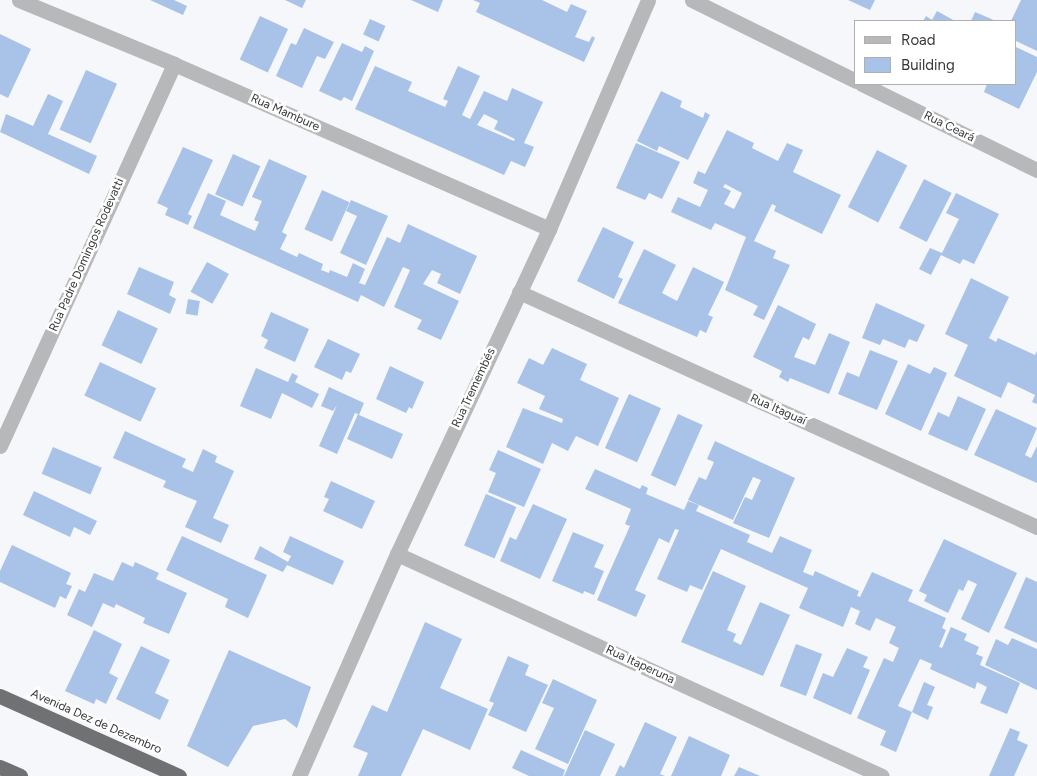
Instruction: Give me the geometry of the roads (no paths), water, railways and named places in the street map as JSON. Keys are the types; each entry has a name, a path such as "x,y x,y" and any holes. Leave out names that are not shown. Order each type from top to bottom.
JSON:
{"highway":[{"name":"Avenida Dez de Dezembro","path":"0,696 179,776"},
{"path":"0,767 20,776"}],"street":[{"name":"Rua Mambure","path":"18,0 174,64 549,229"},
{"name":"Rua Tremembés","path":"299,776 397,554 549,229 648,0"},
{"path":"692,0 854,80"},
{"name":"Rua Padre Domingos Rodevatti","path":"0,446 174,64"},
{"name":"Rua Ceará","path":"864,85 1037,170"},
{"name":"Rua Itaguaí","path":"519,292 1037,527"},
{"name":"Rua Itaperuna","path":"397,554 882,776"}]}
